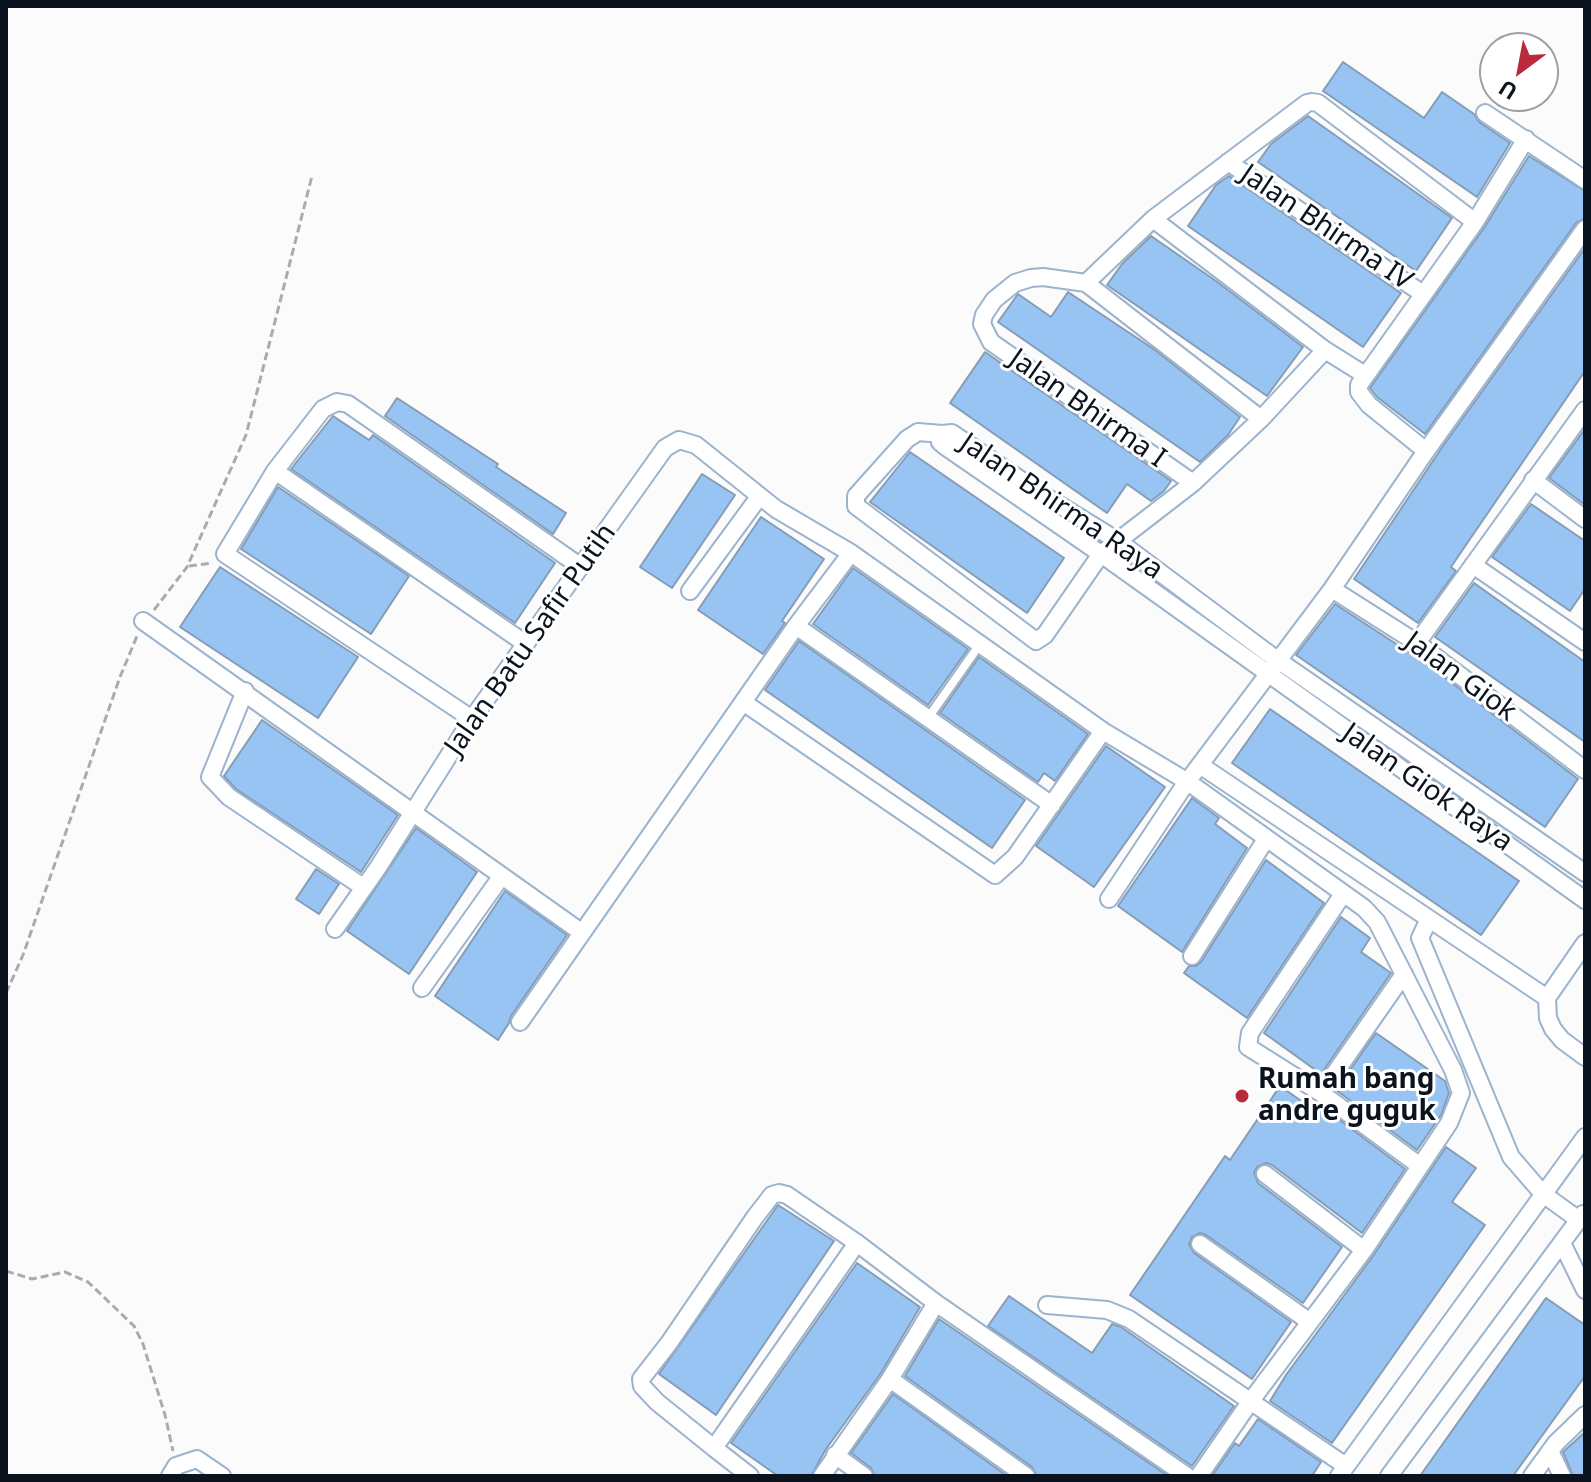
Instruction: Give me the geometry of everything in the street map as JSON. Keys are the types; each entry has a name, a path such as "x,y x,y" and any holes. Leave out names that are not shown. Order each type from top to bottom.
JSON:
{"street":[{"path":"1261,419 1086,283 1153,219 1312,102 1318,103 1475,222"},
{"path":"1485,113 1585,180"},
{"path":"1426,451 1362,398 1359,385 1475,222 1526,139"},
{"name":"Jalan Bhirma IV","path":"1228,162 1423,294"},
{"path":"1153,219 1325,350 1365,375"},
{"path":"1109,899 1194,773 1332,589 1426,451 1585,229"},
{"name":"Jalan Bhirma I","path":"1086,283 1043,277 1015,283 994,300 984,315 984,332 991,342 1193,483"},
{"path":"942,434 918,432 907,439 856,496 856,506 1036,641 1045,635 1101,554 1193,483 1261,419 1325,350"},
{"path":"472,719 225,554 275,471 323,409 337,402 348,404 581,567"},
{"path":"1417,643 1585,411"},
{"name":"Jalan Bhirma Raya","path":"1269,675 946,447 940,442 942,434 952,433 1118,541 1280,660"},
{"name":"Jalan Batu Safir Putih","path":"335,929 472,719 671,442 679,440 696,445 759,497"},
{"path":"275,471 526,644"},
{"path":"1533,480 1585,519"},
{"path":"690,591 759,497 851,553 1103,731 1194,773 1429,919 1547,998"},
{"path":"520,1022 796,626 851,553"},
{"path":"1473,565 1580,638 1585,620"},
{"name":"Jalan Giok","path":"1332,589 1417,643 1585,770"},
{"path":"143,621 581,932"},
{"path":"796,626 1052,805"},
{"name":"Jalan Giok Raya","path":"1280,660 1585,873"},
{"name":"Jalan Giok Raya","path":"1269,675 1585,900"},
{"path":"245,691 210,777 229,797 363,887"},
{"path":"743,702 995,875 1015,857 1103,731"},
{"path":"1194,773 1266,839 1371,914 1402,967 1457,1077 1461,1093 1453,1116 1364,1250 1250,1402 1199,1476"},
{"path":"1192,956 1266,839"},
{"path":"1540,868 1552,850"},
{"path":"422,988 501,877"},
{"path":"1343,894 1248,1040 1248,1047 1321,1093 1420,1166"},
{"path":"1429,919 1420,938 1424,956 1511,1157 1572,1225 1585,1290"},
{"path":"1585,943 1547,998 1548,1018 1553,1029 1585,1057"},
{"path":"1321,1093 1402,967 1424,956"},
{"path":"1047,1305 1107,1310 1119,1314 1250,1402 1342,1471 1546,1197 1585,1137"},
{"path":"1265,1174 1364,1250"},
{"path":"750,1476 657,1402 642,1386 642,1376 669,1343 772,1195 779,1193 787,1195 857,1243 936,1303 1187,1476"},
{"path":"1389,1476 1572,1225"},
{"path":"714,1448 857,1243"},
{"path":"1200,1244 1310,1322"},
{"path":"822,1476 890,1379 936,1303"},
{"path":"890,1379 1026,1476"},
{"path":"1532,1476 1550,1451 1585,1415"},
{"path":"1550,1451 1562,1476"},
{"path":"835,1455 864,1476"},
{"path":"173,1471 197,1459 222,1476"}],"lane":[{"path":"928,718 980,644"}],"path":[{"path":"6,993 23,955 120,677 143,621 187,567 246,435 312,176"},
{"path":"187,567 215,562 225,554"},
{"path":"6,1271 32,1279 65,1272 88,1282 134,1326 143,1344 165,1415 173,1471"}],"building":[{"path":"1343,62 1424,118 1442,92 1510,143 1477,197 1323,91"},
{"path":"1308,116 1452,218 1416,271 1258,162 1271,144"},
{"path":"1529,156 1585,191 1585,218 1576,223 1425,434 1377,397 1370,388 1484,228"},
{"path":"1229,176 1401,293 1363,347 1188,226 1216,185"},
{"path":"1151,236 1303,347 1267,396 1107,285 1122,264"},
{"path":"1585,248 1585,371 1451,567 1456,571 1418,623 1354,579 1443,446"},
{"path":"1068,292 1155,350 1240,417 1228,435 1200,462 998,322 1018,294 1051,317"},
{"path":"985,352 1171,481 1164,491 1151,501 1127,484 1107,513 950,403"},
{"path":"397,398 566,513 553,534 385,416"},
{"path":"333,416 369,440 373,435 555,563 515,623 291,469"},
{"path":"1585,429 1585,505 1549,478"},
{"path":"910,452 1064,558 1027,613 870,502"},
{"path":"702,474 735,495 672,588 640,567"},
{"path":"278,487 409,576 371,634 241,549"},
{"path":"1531,504 1585,541 1585,589 1570,611 1492,557"},
{"path":"761,517 824,559 763,654 698,610"},
{"path":"220,567 358,657 318,718 180,627"},
{"path":"853,568 968,649 928,705 813,624"},
{"path":"1474,583 1585,662 1585,742 1435,637"},
{"path":"1335,604 1427,664 1578,779 1545,827 1296,655"},
{"path":"799,641 1025,800 992,848 765,690"},
{"path":"979,657 1088,734 1055,781 1044,773 1038,782 940,713"},
{"path":"1270,709 1519,881 1481,935 1232,763"},
{"path":"262,720 398,815 361,872 236,789 224,776"},
{"path":"1106,746 1165,787 1094,887 1036,846"},
{"path":"1192,798 1219,818 1215,824 1247,848 1182,952 1118,906"},
{"path":"416,828 477,872 409,974 347,931"},
{"path":"1266,860 1324,903 1247,1018 1184,973 1189,966 1201,962"},
{"path":"316,869 339,884 319,914 296,899"},
{"path":"505,891 567,935 498,1040 435,996"},
{"path":"1341,917 1370,938 1361,952 1391,973 1321,1074 1264,1033"},
{"path":"1376,1033 1445,1081 1449,1093 1441,1115 1417,1150 1336,1090"},
{"path":"1280,1086 1317,1112 1321,1106 1405,1169 1362,1233 1272,1165 1266,1163 1257,1167 1254,1173 1258,1183 1342,1247 1303,1303 1206,1235 1200,1233 1192,1237 1189,1244 1194,1253 1291,1322 1252,1379 1130,1295 1225,1156 1230,1160"},
{"path":"1446,1147 1476,1168 1452,1202 1485,1225 1332,1443 1270,1401"},
{"path":"778,1205 834,1241 716,1415 659,1374"},
{"path":"857,1263 920,1307 881,1373 826,1449 811,1476 778,1476 731,1443"},
{"path":"1009,1296 1092,1353 1112,1324 1121,1327 1234,1406 1192,1466 988,1326"},
{"path":"1546,1298 1585,1325 1585,1376 1513,1476 1420,1476"},
{"path":"939,1319 1168,1476 1037,1476 1032,1467 905,1376"},
{"path":"893,1394 1007,1476 875,1476 871,1468 851,1453"},
{"path":"1258,1419 1321,1462 1312,1476 1212,1476 1235,1443 1239,1446"},
{"path":"1585,1432 1585,1476 1573,1476 1563,1452"}],"place":[{"name":"Rumah bang andre guguk","path":"1242,1096"}]}
